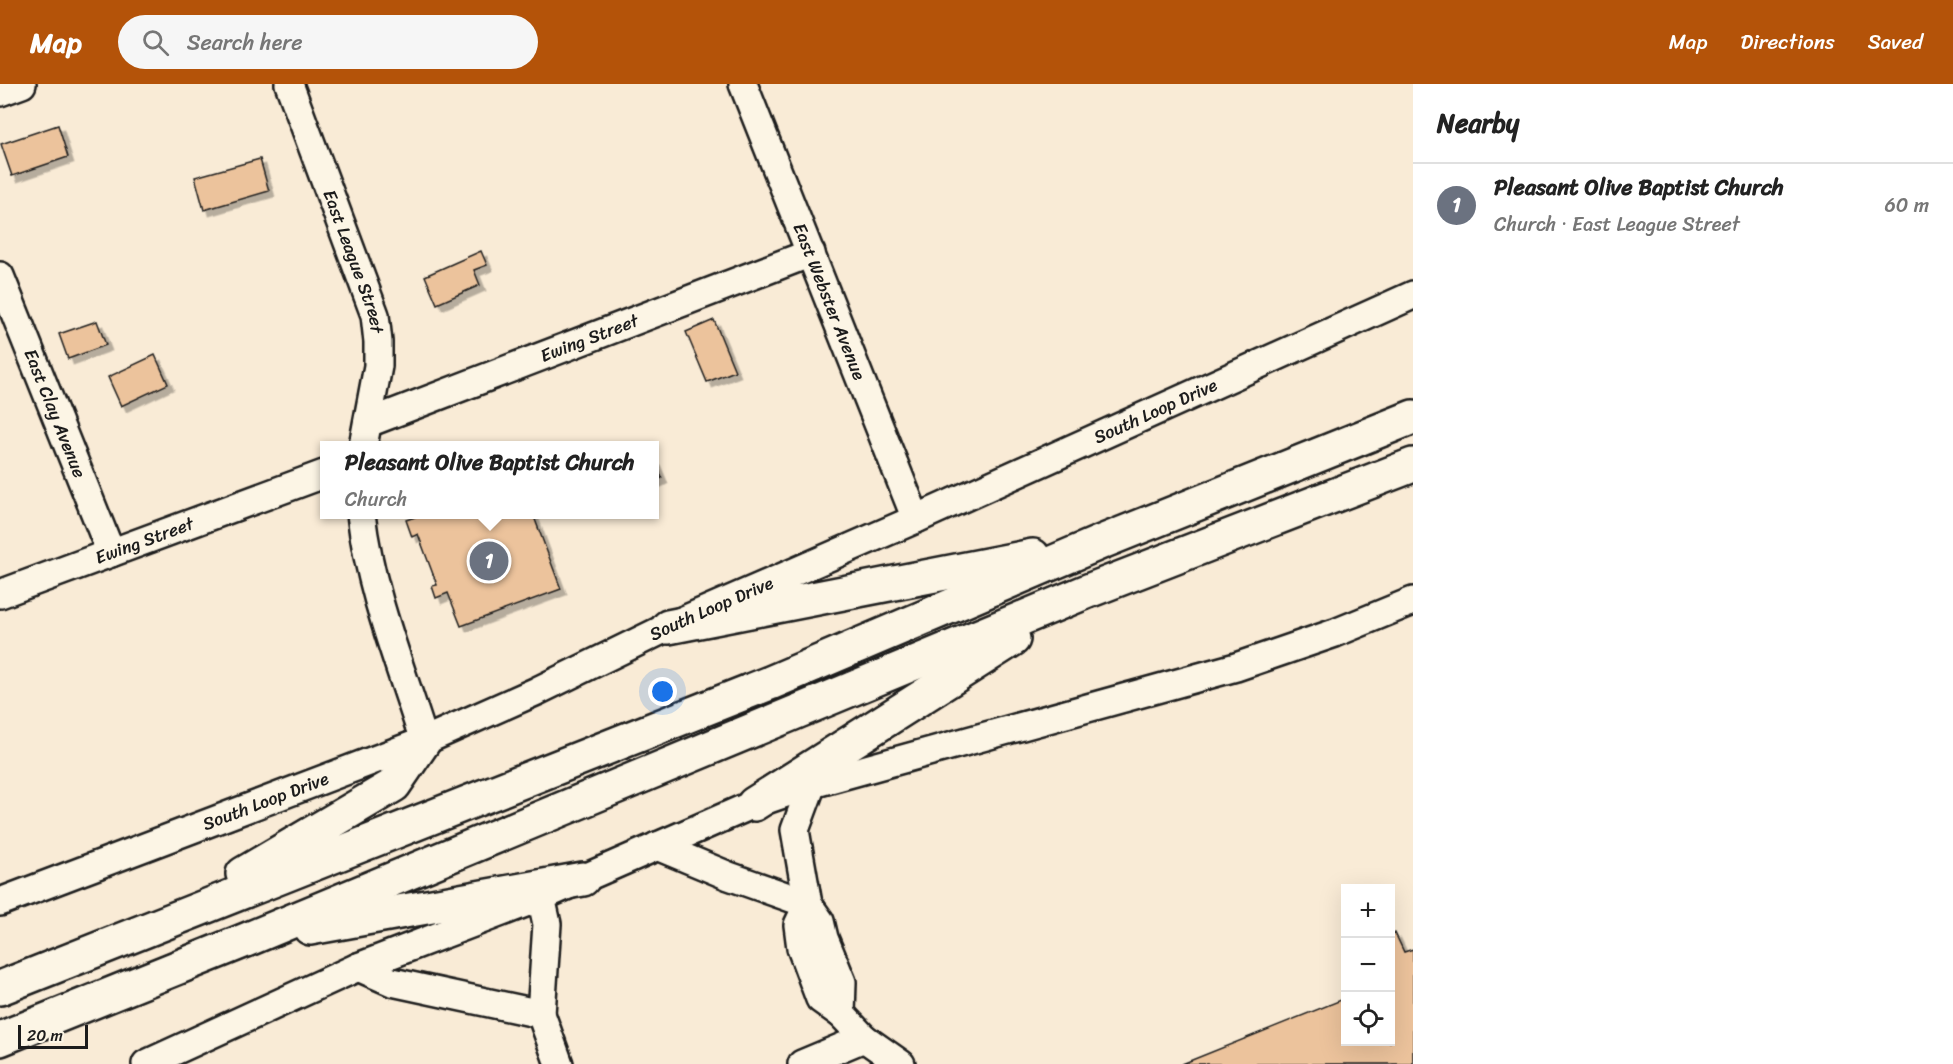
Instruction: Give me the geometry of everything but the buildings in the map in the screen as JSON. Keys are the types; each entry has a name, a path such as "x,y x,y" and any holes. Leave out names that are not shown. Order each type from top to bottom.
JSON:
{"highway":[{"path":"0,988 770,682 1099,543 1413,417"},
{"path":"0,1040 1088,591 1413,465"},
{"path":"668,627 1099,543"},
{"path":"754,804 1088,591"},
{"path":"144,931 394,785 424,741"},
{"path":"246,940 583,879"}],"street":[{"path":"0,92 22,84"},
{"name":"East League Street","path":"289,84 375,315 378,366 366,434"},
{"name":"East Webster Avenue","path":"743,84 916,519"},
{"name":"Ewing Street","path":"366,434 811,253"},
{"name":"East Clay Avenue","path":"0,276 111,553"},
{"name":"South Loop Drive","path":"0,902 424,741 537,691 668,627 916,519 1413,295"},
{"name":"Ewing Street","path":"0,594 320,475"},
{"path":"361,519 364,545 372,578 424,741"},
{"path":"146,1064 358,967 541,897 754,804 812,784 1236,667 1335,633 1413,601"},
{"path":"812,784 795,830 808,904 820,921 824,938 842,982 841,1014 864,1038 900,1064"},
{"path":"657,846 729,876 808,904"},
{"path":"541,897 547,924 542,1014 560,1064"},
{"path":"358,967 393,982 542,1014"},
{"path":"802,1064 864,1038"}],"place":[{"name":"Pleasant Olive Baptist Church","path":"489,561"}]}
